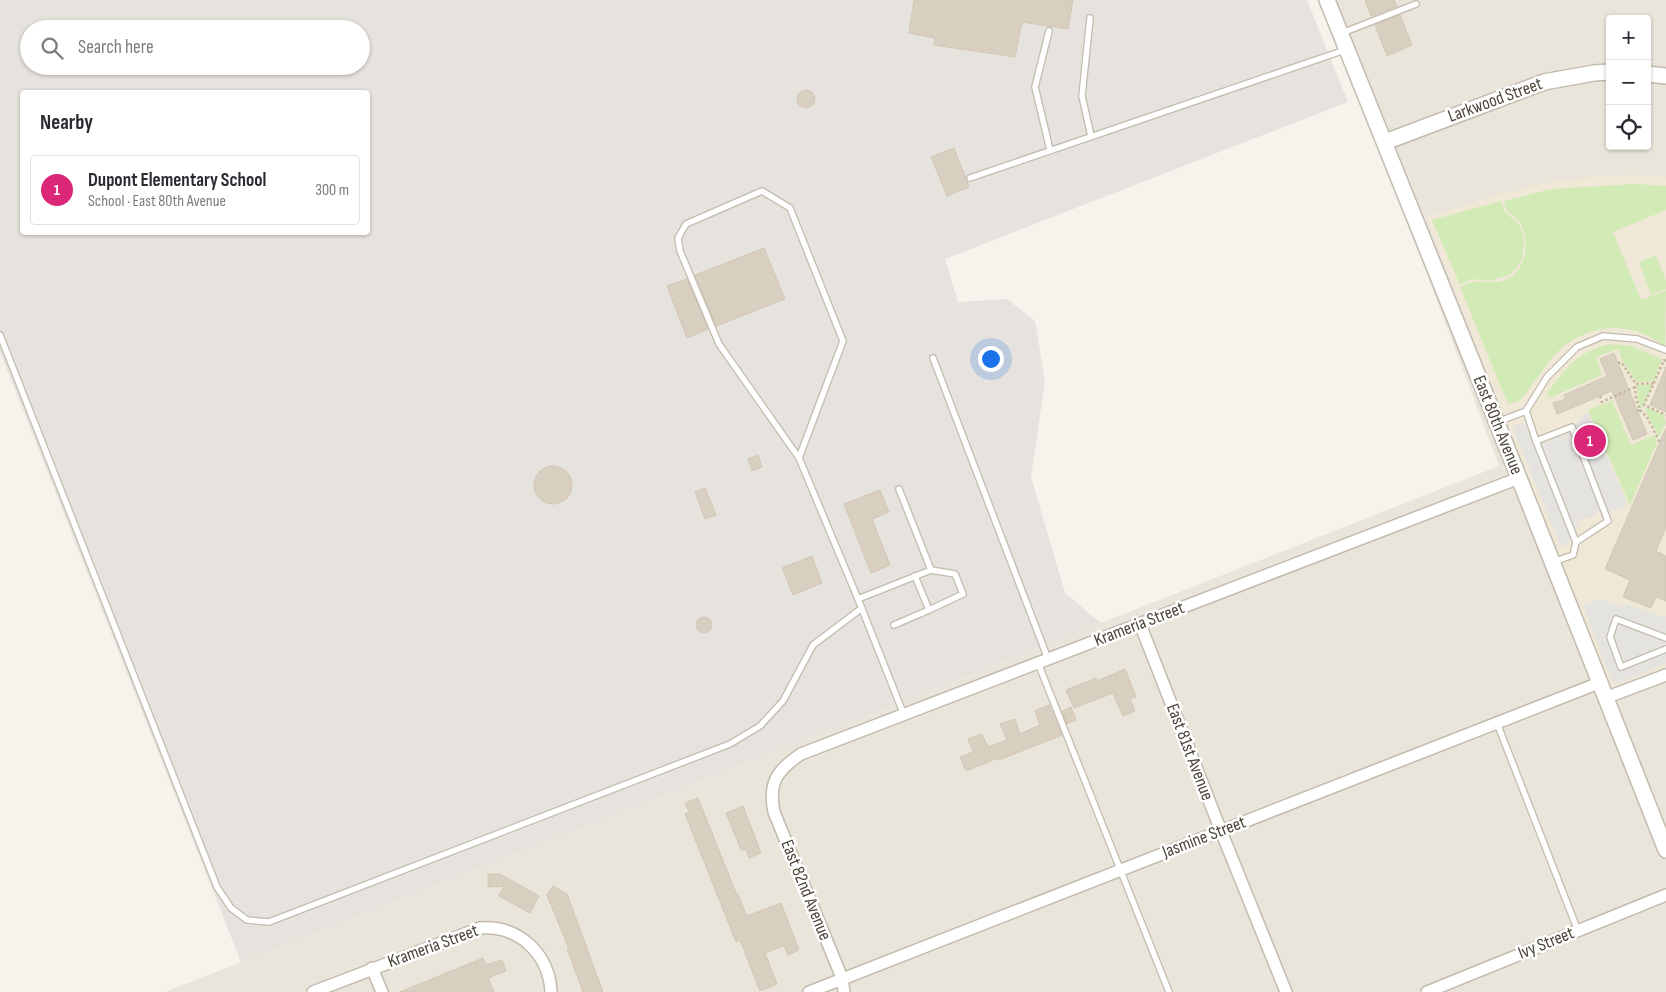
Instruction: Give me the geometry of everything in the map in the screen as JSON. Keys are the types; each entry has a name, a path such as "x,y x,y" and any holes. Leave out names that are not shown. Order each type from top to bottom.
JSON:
{"street":[{"name":"East 80th Avenue","path":"1327,0 1497,422 1666,850"},
{"name":"Larkwood Street","path":"1385,142 1544,82 1606,72"},
{"path":"1651,74 1666,76"},
{"name":"Krameria Street","path":"772,788 781,770 801,754 1519,478"},
{"name":"East 81st Avenue","path":"1140,624 1286,992"},
{"path":"1605,698 1666,675"},
{"name":"Jasmine Street","path":"808,992 1599,683"},
{"name":"East 82nd Avenue","path":"772,788 774,812 842,978 844,992"},
{"name":"Ivy Street","path":"1427,992 1666,895"},
{"name":"Krameria Street","path":"313,992 480,928 489,927 502,929 517,935 536,950 546,970 551,992"},
{"path":"372,968 382,992"}],"lane":[{"path":"1340,33 1416,4"},
{"path":"1090,18 1082,96 1091,136"},
{"path":"1049,30 1035,86 1050,150"},
{"path":"970,178 1347,50"},
{"path":"799,458 843,341 790,208 762,191 686,224 678,238 680,251 719,344 799,458 858,598 904,715"},
{"path":"0,335 217,887 231,908 248,920 269,922 730,744 760,726 782,700 813,645 862,608"},
{"path":"1497,422 1526,411 1547,377 1577,347 1603,336 1637,340 1666,350"},
{"path":"933,358 1120,870 1169,992"},
{"path":"1526,411 1576,542 1573,554 1552,562"},
{"path":"1536,441 1572,427 1608,521 1576,542"},
{"path":"899,489 931,570"},
{"path":"858,598 931,570 955,574 963,594 894,625"},
{"path":"915,576 929,610"},
{"path":"1666,638 1616,619 1610,637 1622,667 1666,649"},
{"path":"1497,723 1578,931"}],"path":[{"path":"1640,410 1664,360 1666,361"},
{"path":"1618,363 1621,362 1635,386 1640,410 1653,428 1660,443"},
{"path":"1600,396 1602,402 1635,386 1654,383"},
{"path":"1644,405 1666,415"}],"shaded area":[{"path":"0,0 1307,0 1348,102 945,259 958,302 1007,299 1035,321 1045,381 1031,477 1065,593 1101,623 241,962 0,352"},
{"path":"1324,0 1666,0 1666,992 165,992 1499,466"},
{"path":"1630,175 1666,178 1666,666 1610,688 1426,217 1493,196 1557,180"},
{"path":"1587,412 1628,505 1618,510 1597,512 1590,518 1581,518 1570,541 1561,547 1512,426 1523,423 1547,443 1555,436 1565,436"},
{"path":"1600,598 1624,608 1626,604 1666,617 1666,663 1618,683 1611,679 1583,605"}],"green space":[{"path":"1636,184 1666,186 1666,210 1613,232 1641,300 1666,291 1665,347 1651,337 1636,331 1606,328 1591,332 1577,338 1564,347 1552,358 1522,398 1519,401 1508,404 1460,287 1472,282 1500,282 1513,276 1520,268 1525,255 1525,234 1520,223 1506,209 1504,201 1551,189"},
{"path":"1501,201 1504,211 1519,225 1523,235 1522,259 1516,269 1509,275 1489,281 1472,279 1460,285 1432,220"},
{"path":"1656,255 1666,281 1666,289 1651,295 1639,262"},
{"path":"1610,344 1631,346 1662,359 1654,381 1637,382 1623,362 1618,349 1596,357 1602,375 1549,398 1547,393 1567,368 1589,351"},
{"path":"1653,384 1641,408 1638,400 1637,385"},
{"path":"1612,401 1631,445 1654,435 1657,442 1630,505 1588,410"},
{"path":"1646,407 1664,415 1666,423 1659,437 1645,410"}],"building":[{"path":"914,0 1073,0 1068,29 1022,22 1015,57 934,45 935,38 909,33"},
{"path":"1365,0 1394,0 1397,6 1371,16"},
{"path":"1400,15 1412,45 1387,56 1375,25"},
{"path":"806,90 814,95 815,99 810,107 806,108 798,103 797,99 802,91"},
{"path":"954,148 969,187 947,196 931,157"},
{"path":"764,248 785,299 716,326 695,275"},
{"path":"687,279 708,329 687,338 667,286"},
{"path":"1614,353 1647,434 1633,440 1612,391 1557,414 1553,403 1566,399 1564,395 1607,376 1600,359"},
{"path":"1666,367 1666,412 1650,405"},
{"path":"1666,428 1666,527 1656,551 1666,556 1666,601 1656,597 1651,608 1623,597 1630,580 1605,569"},
{"path":"758,455 762,467 752,471 748,459"},
{"path":"553,466 566,472 572,485 566,498 553,504 540,498 534,485 540,472"},
{"path":"705,488 716,515 705,519 695,492"},
{"path":"880,490 889,512 872,519 890,565 871,573 844,504"},
{"path":"812,556 822,583 793,595 782,568"},
{"path":"704,617 710,619 712,625 710,631 704,633 698,631 696,625 698,619"},
{"path":"1125,669 1136,697 1130,699 1135,711 1123,716 1113,693 1074,708 1066,690 1096,678 1097,681"},
{"path":"1049,705 1062,735 966,771 960,757 973,752 968,739 982,734 988,747 1007,740 1000,724 1015,719 1020,734 1040,725 1035,711"},
{"path":"1071,707 1076,720 1067,724 1062,711"},
{"path":"698,798 747,916 781,903 799,950 788,955 784,946 765,953 777,984 760,991 740,940 736,942 685,814 689,812 685,803"},
{"path":"743,806 761,853 749,858 746,849 741,850 726,813"},
{"path":"488,874 500,874 539,896 530,913 499,896 504,886 488,887"},
{"path":"553,886 567,894 603,992 583,992 567,949 569,949 547,895"},
{"path":"483,958 486,965 502,960 506,971 488,978 494,992 400,992"}],"place":[{"name":"Dupont Elementary School","path":"1590,441"}]}
